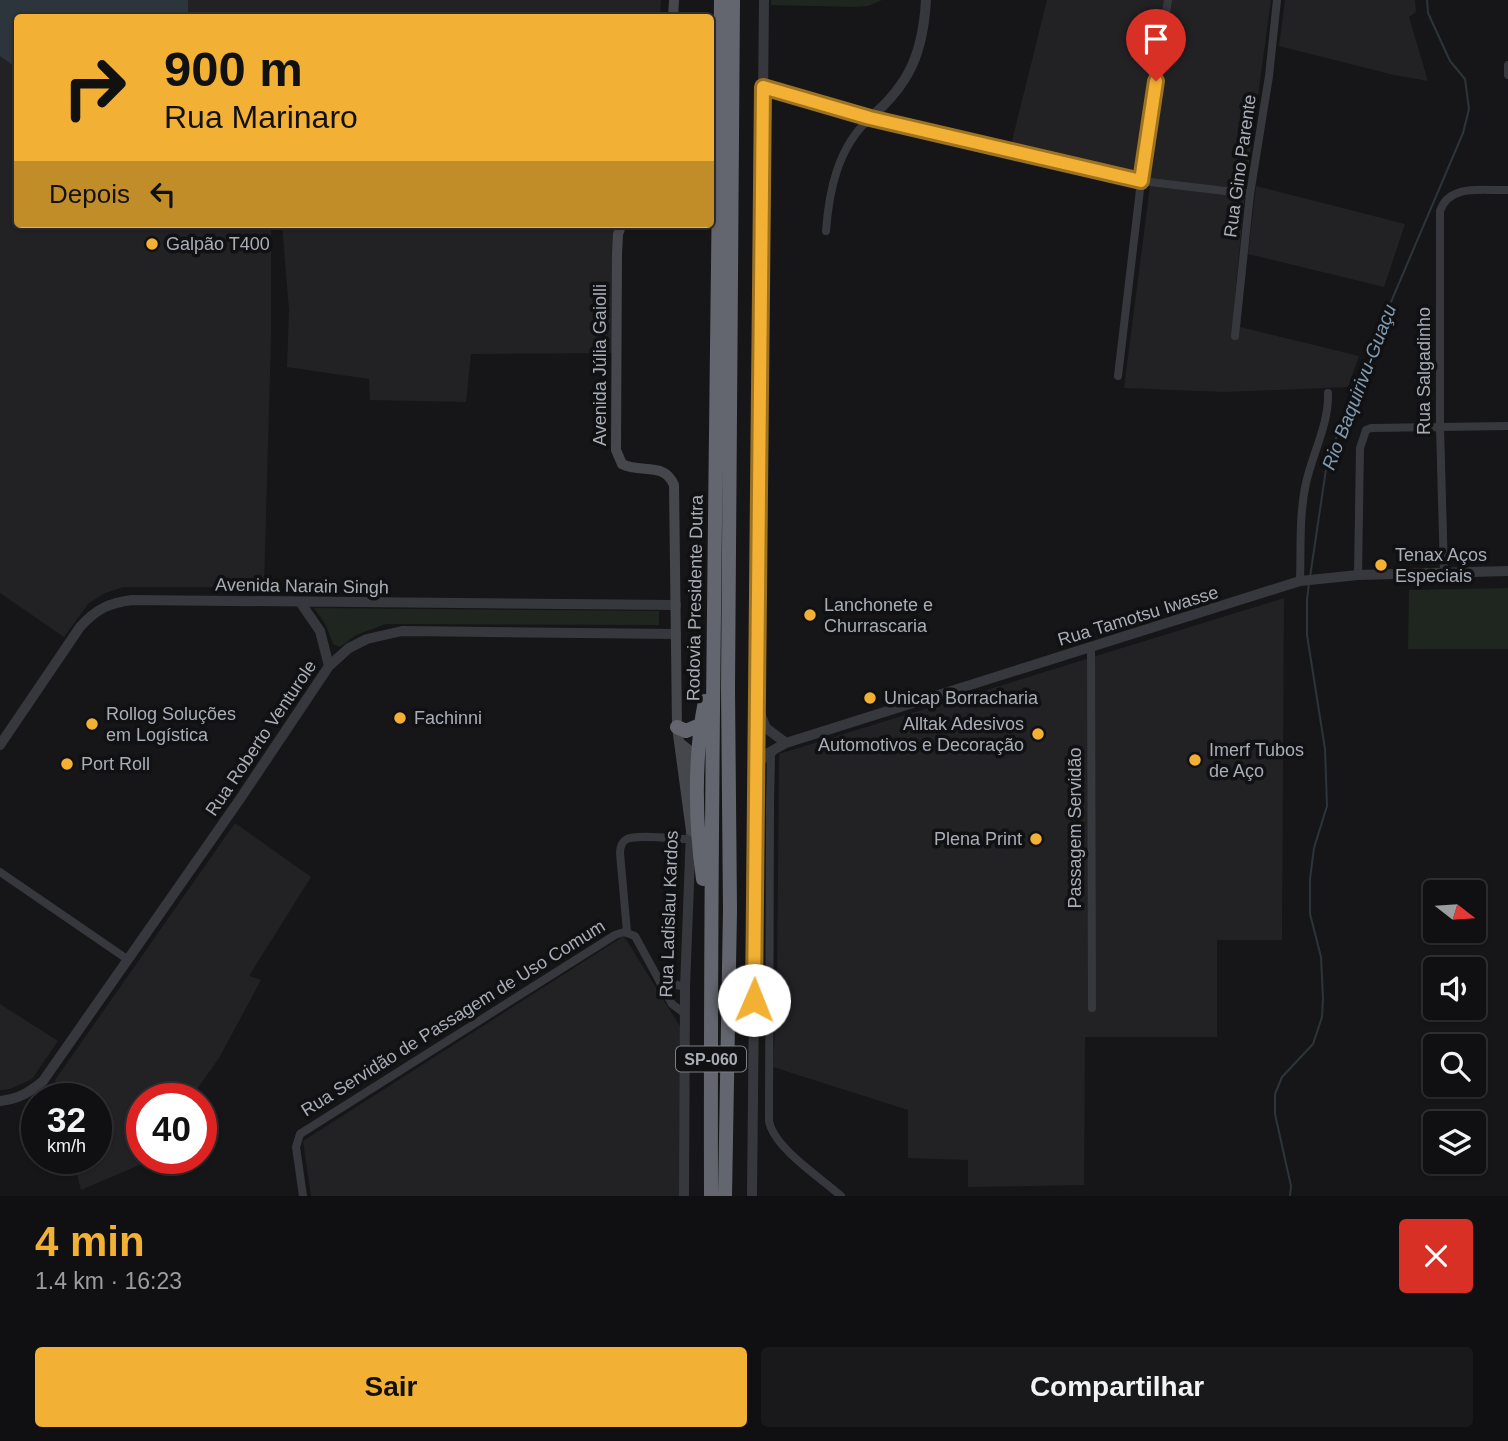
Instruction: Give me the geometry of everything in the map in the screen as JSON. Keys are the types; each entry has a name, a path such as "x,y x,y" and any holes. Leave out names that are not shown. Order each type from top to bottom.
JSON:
{"highway":[{"name":"Rodovia Presidente Dutra","path":"711,1196 712,658 721,0"},
{"name":"Rodovia Presidente Dutra","path":"725,1196 730,910 733,0"},
{"path":"710,922 701,860 698,739 712,658"},
{"path":"677,727 686,731 700,725"},
{"path":"690,835 701,860"}],"main road":[{"name":"Avenida Júlia Gaiolli","path":"620,228 617,254 616,450 622,464 635,469 663,471 674,485 676,634"},
{"path":"676,634 677,727 680,743 690,751 690,835"}],"street":[{"path":"752,1196 764,0"},
{"path":"825,231 830,191 850,141 900,89 911,71 921,39 926,0"},
{"path":"1118,376 1141,181 1168,0"},
{"name":"Rua Gino Parente","path":"1235,336 1250,194 1269,76 1277,0"},
{"path":"1508,65 1508,75"},
{"path":"763,87 870,118 1141,181 1250,194"},
{"name":"Rua Salgadinho","path":"1444,572 1440,427 1440,211 1451,195 1471,191 1508,190"},
{"path":"1301,581 1303,500 1328,413 1328,393"},
{"path":"1358,575 1360,447 1363,434 1371,428 1508,426"},
{"name":"Rua Tamotsu Iwasse","path":"756,766 786,743 1301,581 1358,575 1508,571"},
{"name":"Avenida Narain Singh","path":"0,745 80,627 91,614 111,603 132,600 676,605"},
{"path":"300,602 320,631 329,666"},
{"name":"Rua Roberto Venturole","path":"0,1101 29,1093 43,1081 240,799 329,666 349,648 367,639 402,631 676,634"},
{"name":"Passagem Servidão","path":"1091,648 1092,1008"},
{"path":"758,711 766,728 786,743"},
{"path":"774,750 771,755 770,801 769,1121 771,1131 781,1143 841,1196"},
{"path":"627,932 620,853 622,843 625,839 634,837 690,835"},
{"name":"Rua Ladislau Kardos","path":"684,1196 684,1013 690,835"},
{"path":"0,872 127,959"},
{"name":"Rua Servidão de Passagem de Uso Comum","path":"303,1196 296,1147 300,1134 615,935 627,932 638,940 672,1004 684,1013"},
{"path":"661,981 685,987"}],"shaded area":[{"path":"0,0 661,0 660,14 14,14 14,228 271,228 271,336 264,587 123,587 103,594 88,604 64,637 0,593"},
{"path":"0,0 188,0 188,14 14,14 14,66 0,56"},
{"path":"771,0 882,0 868,6 855,7 771,5"},
{"path":"1047,0 1271,0 1246,184 1235,295 1243,296 1240,327 1359,356 1348,387 1226,392 1124,388 1151,178 1011,145"},
{"path":"1285,0 1415,0 1416,12 1409,17 1428,81 1279,46"},
{"path":"1256,186 1405,224 1384,287 1248,254"},
{"path":"282,228 620,228 615,353 471,354 466,402 370,400 369,379 287,367 289,310"},
{"path":"1508,588 1508,649 1408,649 1409,590"},
{"path":"1284,598 1282,940 1217,940 1217,1037 1085,1037 1084,1185 968,1187 968,1160 908,1158 908,1110 773,1067 777,991 779,754"},
{"path":"314,608 659,611 659,625 386,624 356,635 340,647 333,644 326,625"},
{"path":"235,823 311,877 249,976 261,980 219,1058 201,1083 126,1083 126,1171 81,1190 77,1174 112,1174 112,1083 56,1083 55,1080"},
{"path":"624,936 681,1028 681,1196 311,1196 303,1141"},
{"path":"0,1004 58,1041 32,1079 10,1089 0,1090"}],"waterway":[{"name":"Rio Baquirivu-Guaçu","path":"1310,577 1328,456 1380,342 1388,309 1463,133 1469,109 1465,79 1450,61 1428,13 1427,0"},
{"name":"Rio Baquirivu-Guaçu","path":"1290,1196 1291,1186 1275,1114 1275,1094 1282,1077 1313,1044 1322,1017 1323,998 1321,957 1310,914 1310,879 1314,848 1327,806 1325,749 1307,635 1309,583"}],"place":[{"name":"Galpão T400","path":"152,244"},
{"name":"Tenax Aços Especiais","path":"1381,565"},
{"name":"Lanchonete e Churrascaria","path":"810,615"},
{"name":"Unicap Borracharia","path":"870,698"},
{"name":"Fachinni","path":"400,718"},
{"name":"Rollog Soluções em Logística","path":"92,724"},
{"name":"Alltak Adesivos Automotivos e Decoração","path":"1038,734"},
{"name":"Imerf Tubos de Aço","path":"1195,760"},
{"name":"Port Roll","path":"67,764"},
{"name":"Plena Print","path":"1036,839"}],"route":[{"path":"754,1000 763,87 870,118 1141,181 1156,81"}]}
